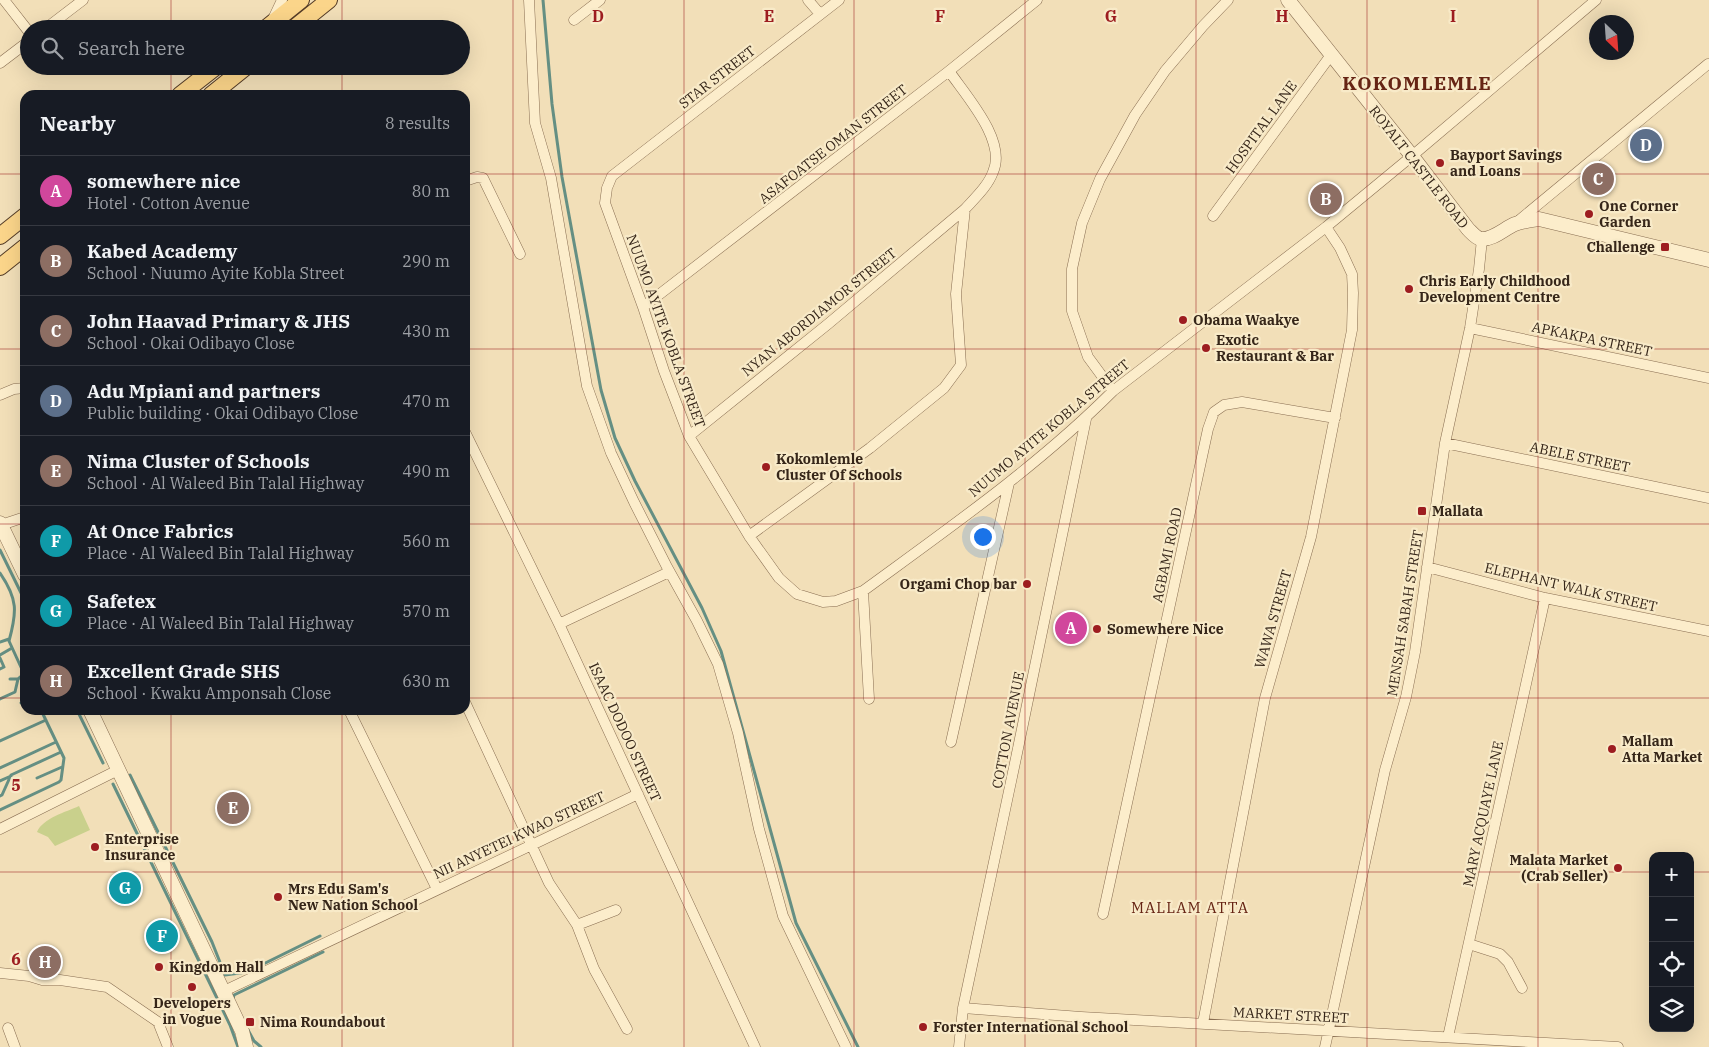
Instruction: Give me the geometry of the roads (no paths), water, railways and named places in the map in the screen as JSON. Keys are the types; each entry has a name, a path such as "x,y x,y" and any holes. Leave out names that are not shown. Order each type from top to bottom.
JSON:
{"main road":[{"path":"277,20 301,0"},
{"path":"305,20 329,0"},
{"path":"186,90 206,75"},
{"path":"217,90 236,75"},
{"path":"0,236 20,220"},
{"path":"0,267 20,251"}],"street":[{"path":"4,0 20,20"},
{"path":"56,20 82,0"},
{"path":"272,20 282,0"},
{"path":"529,0 535,123 551,178 587,386 610,453 718,664 738,733 759,829 783,916 846,1047"},
{"path":"574,20 600,0"},
{"path":"808,0 820,14"},
{"name":"STAR STREET","path":"612,176 839,0"},
{"name":"ASAFOATSE OMAN STREET","path":"643,307 949,71 1037,0"},
{"path":"1114,391 1088,357 1072,311 1072,269 1082,223 1100,179 1135,115 1165,71 1228,0"},
{"name":"ROYALT CASTLE ROAD","path":"1288,0 1412,156 1468,230 1478,238 1482,239 1498,234 1514,224 1539,219 1709,260"},
{"name":"NUUMO AYITE KOBLA STREET","path":"612,176 607,188 605,203 689,436 749,536 778,578 797,594 823,602 836,601 864,591 1009,483 1086,419 1114,391 1326,227 1596,0"},
{"path":"0,63 20,48"},
{"name":"HOSPITAL LANE","path":"1213,216 1331,54"},
{"path":"1514,224 1708,64"},
{"name":"NYAN ABORDIAMOR STREET","path":"689,436 828,324 965,209 993,174 997,162 996,149 991,132 949,71"},
{"path":"470,179 477,177 483,178 520,254"},
{"path":"749,536 870,448 944,388 961,365 956,294 965,209"},
{"name":"WAWA STREET","path":"1203,1023 1265,698 1311,537 1352,330 1352,274 1340,248 1326,227"},
{"name":"MENSAH SABAH STREET","path":"1325,1047 1385,770 1406,697 1415,652 1445,443 1470,328 1482,239"},
{"name":"APKAKPA STREET","path":"1470,328 1709,378"},
{"path":"0,395 20,388"},
{"name":"AGBAMI ROAD","path":"1103,914 1208,429 1214,412 1224,405 1242,402 1335,418"},
{"name":"COTTON AVENUE","path":"959,1047 963,1008 1086,419"},
{"name":"ISAAC DODOO STREET","path":"470,442 559,624 755,1047"},
{"name":"ABELE STREET","path":"1445,443 1709,498"},
{"path":"951,742 1009,483"},
{"path":"20,518 0,524 20,566"},
{"name":"ELEPHANT WALK STREET","path":"1427,567 1546,598 1709,631"},
{"path":"559,624 670,572"},
{"path":"864,591 869,699"},
{"name":"MARY ACQUAYE LANE","path":"1448,1037 1546,598"},
{"path":"470,713 549,883 578,925 594,969 627,1029"},
{"path":"92,715 242,1031 246,1047"},
{"path":"351,715 437,889"},
{"path":"0,829 118,770"},
{"name":"NII ANYETEI KWAO STREET","path":"222,992 638,794"},
{"path":"578,925 616,910"},
{"path":"1468,944 1500,954 1508,962 1522,988"},
{"path":"0,973 29,976 42,980 60,980 108,987 158,1022 168,1047"},
{"name":"MARKET STREET","path":"963,1008 1618,1047"},
{"path":"8,1028 14,1047"},
{"path":"242,1031 257,1047"}],"waterway":[{"path":"543,0 552,104 562,177 601,390 615,438 635,481 702,608 721,651 796,923 858,1047"},
{"path":"0,550 20,591"},
{"path":"0,573 13,598 14,614 9,641 20,665"},
{"path":"0,642 9,639"},
{"path":"0,655 12,648"},
{"path":"0,658 4,667 0,669"},
{"path":"0,699 15,692 20,677"},
{"path":"10,679 18,679"},
{"path":"0,810 61,780 64,758 43,715"},
{"path":"79,715 103,763"},
{"path":"0,741 46,720"},
{"path":"0,768 56,742"},
{"path":"0,796 11,775 61,752"},
{"path":"37,778 62,767"},
{"path":"130,775 212,942 225,975 247,972 320,936"},
{"path":"0,781 11,776"},
{"path":"113,784 230,1025 238,1047"},
{"path":"233,999 234,995 323,952"},
{"path":"248,1030 254,1041 261,1047"}],"place":[{"name":"Adu Mpiani and partners","path":"1646,145"},
{"name":"Bayport Savings and Loans","path":"1440,163"},
{"name":"John Haavad Primary & JHS","path":"1598,179"},
{"name":"Kabed Academy","path":"1326,199"},
{"name":"One Corner Garden","path":"1589,214"},
{"name":"Challenge","path":"1665,247"},
{"name":"Chris Early Childhood Development Centre","path":"1409,289"},
{"name":"Obama Waakye","path":"1183,320"},
{"name":"Exotic Restaurant & Bar","path":"1206,348"},
{"name":"Kokomlemle Cluster Of Schools","path":"766,467"},
{"name":"Mallata","path":"1422,511"},
{"name":"Orgami Chop bar","path":"1027,584"},
{"name":"somewhere nice","path":"1071,628"},
{"name":"Somewhere Nice","path":"1097,629"},
{"name":"Mallam Atta Market","path":"1612,749"},
{"name":"Nima Cluster of Schools","path":"233,808"},
{"name":"Enterprise Insurance","path":"95,847"},
{"name":"Malata Market (Crab Seller)","path":"1618,868"},
{"name":"Safetex","path":"125,888"},
{"name":"Mrs Edu Sam's New Nation School","path":"278,897"},
{"name":"At Once Fabrics","path":"162,936"},
{"name":"Excellent Grade SHS","path":"45,962"},
{"name":"Kingdom Hall","path":"159,967"},
{"name":"Developers in Vogue","path":"192,987"},
{"name":"Nima Roundabout","path":"250,1022"},
{"name":"Forster International School","path":"923,1027"}],"district":[{"name":"KOKOMLEMLE","path":"1417,83"},
{"name":"MALLAM ATTA","path":"1190,908"}]}
